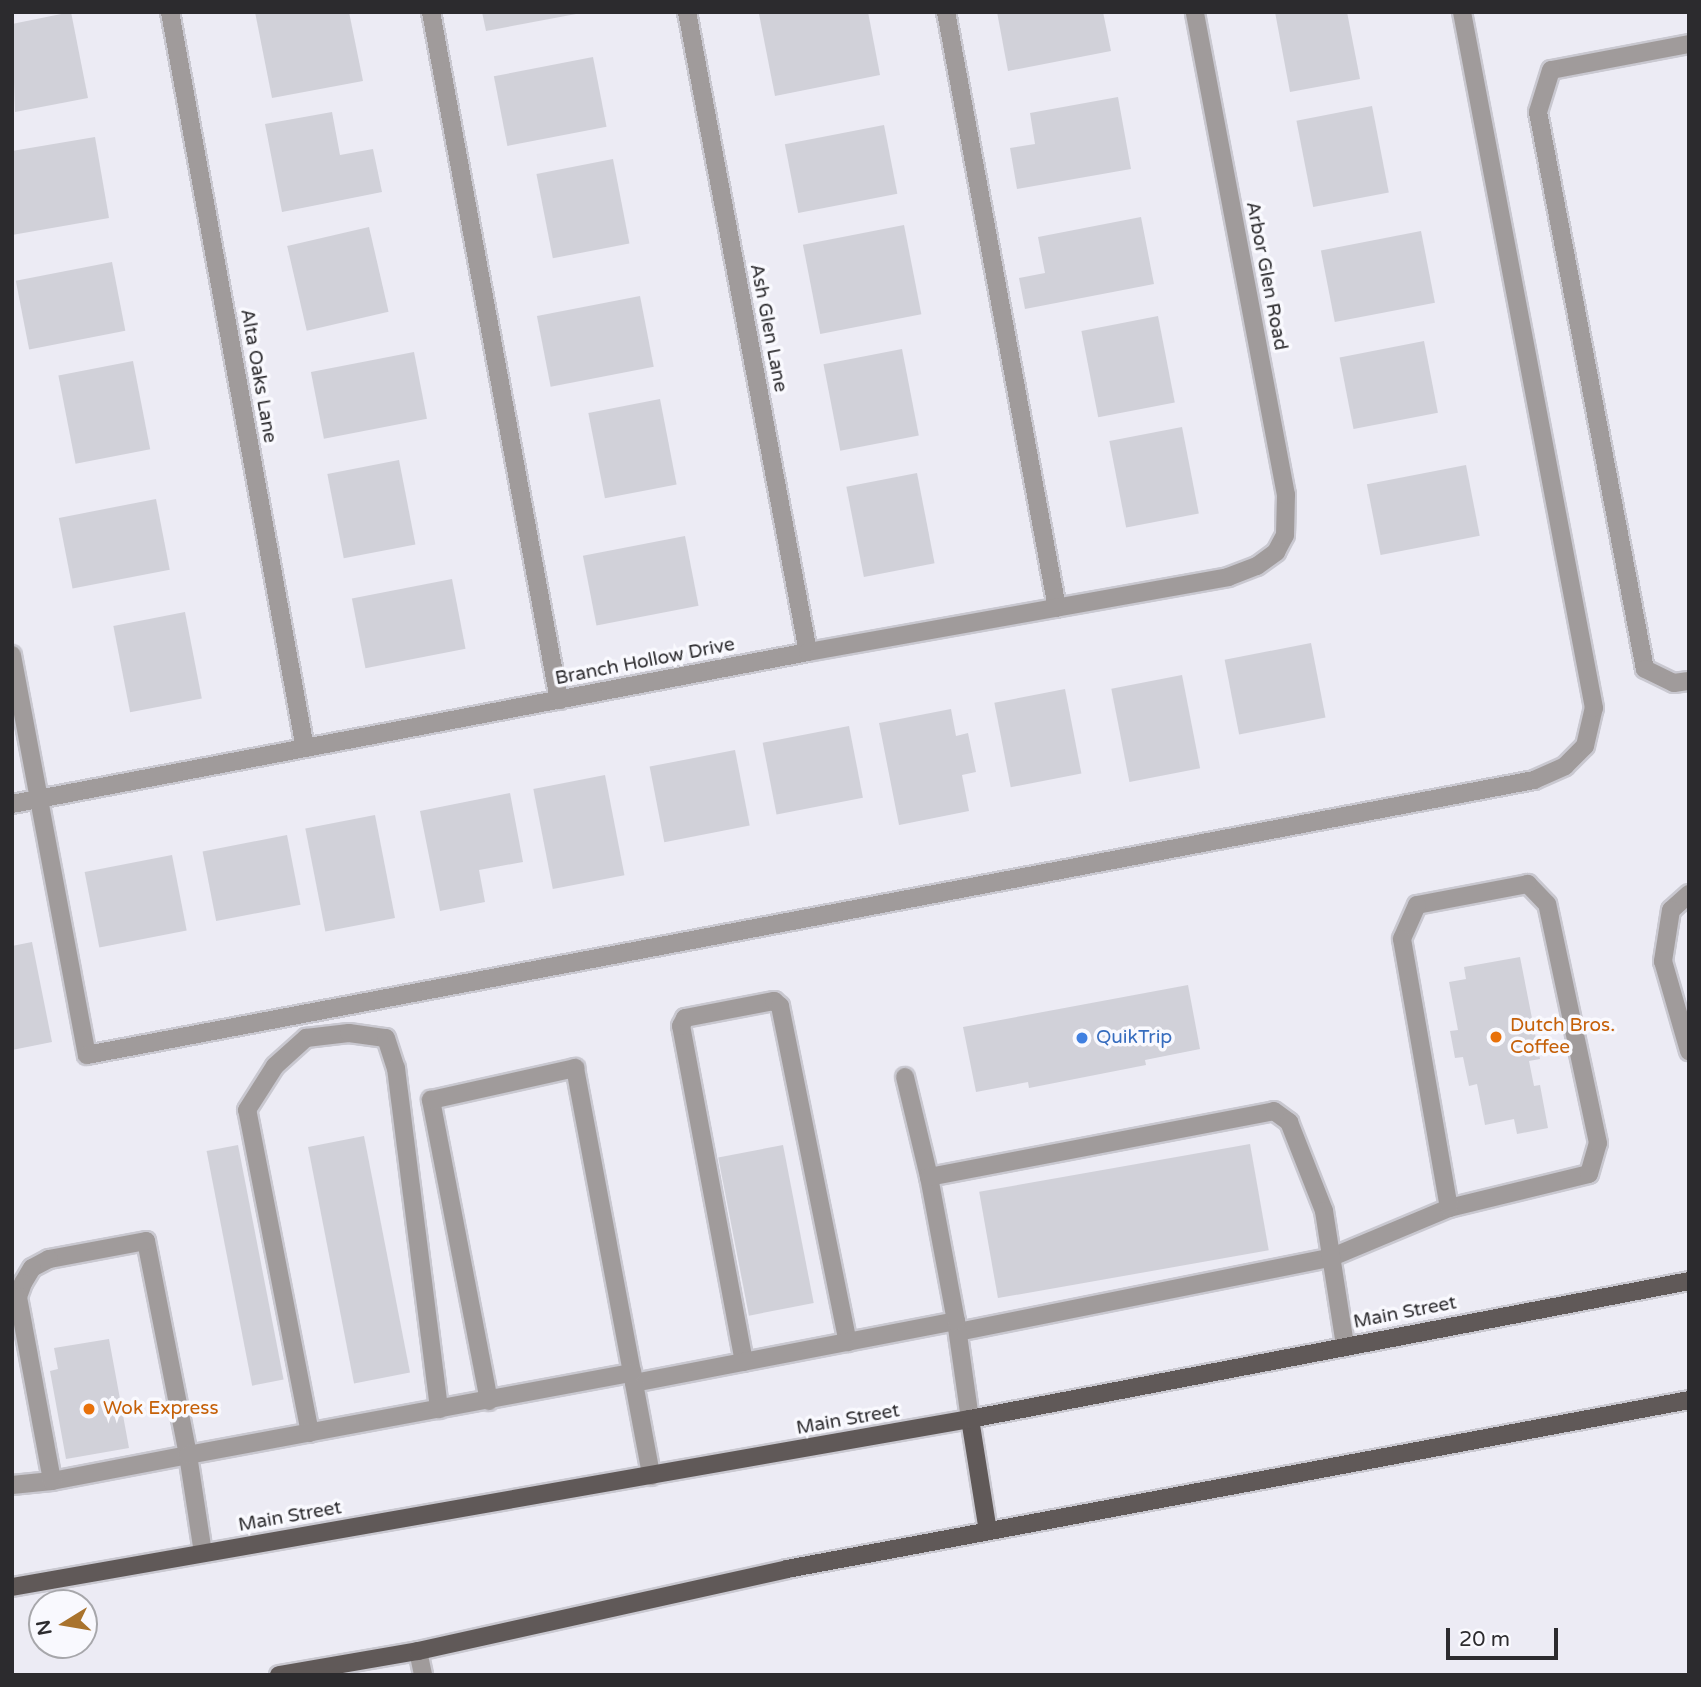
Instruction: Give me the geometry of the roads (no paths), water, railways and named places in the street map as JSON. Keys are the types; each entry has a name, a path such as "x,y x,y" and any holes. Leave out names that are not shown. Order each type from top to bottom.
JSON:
{"main road":[{"name":"Main Street","path":"12,1587 970,1419 1689,1281"},
{"path":"279,1675 418,1651 787,1569 1689,1401"},
{"path":"970,1419 988,1531"}],"street":[{"name":"Alta Oaks Lane","path":"170,12 306,748"},
{"path":"431,12 559,700"},
{"name":"Ash Glen Lane","path":"687,12 808,652"},
{"path":"946,12 1057,608"},
{"name":"Arbor Glen Road","path":"1195,12 1286,495 1286,526 1279,547"},
{"path":"12,655 87,1055 1534,780 1565,766 1585,746 1594,708 1462,12"},
{"path":"1689,44 1551,70 1538,112 1646,669 1674,683 1689,681"},
{"name":"Branch Hollow Drive","path":"12,804 808,652 1228,577 1257,566 1279,547"},
{"path":"12,1485 52,1481 439,1409 957,1326 1332,1257 1449,1208 1589,1174 1598,1143 1547,904 1528,884 1417,905 1402,939 1449,1208"},
{"path":"1689,894 1671,909 1663,961 1689,1051"},
{"path":"744,1362 681,1026 685,1018 774,1001 780,1006 848,1342"},
{"path":"310,1433 247,1110 275,1066 306,1038 349,1033 386,1038 396,1068 439,1409"},
{"path":"489,1401 431,1100 576,1068 651,1476"},
{"path":"905,1077 929,1177 957,1326 970,1419"},
{"path":"929,1177 1274,1111 1289,1122 1324,1211 1345,1345"},
{"path":"52,1481 18,1297 23,1283 32,1268 49,1259 146,1241 188,1455 203,1553"},
{"path":"418,1651 424,1675"}],"place":[{"name":"Dutch Bros. Coffee","path":"1496,1037"},
{"name":"QuikTrip","path":"1082,1038"},
{"name":"Wok Express","path":"89,1409"}]}
